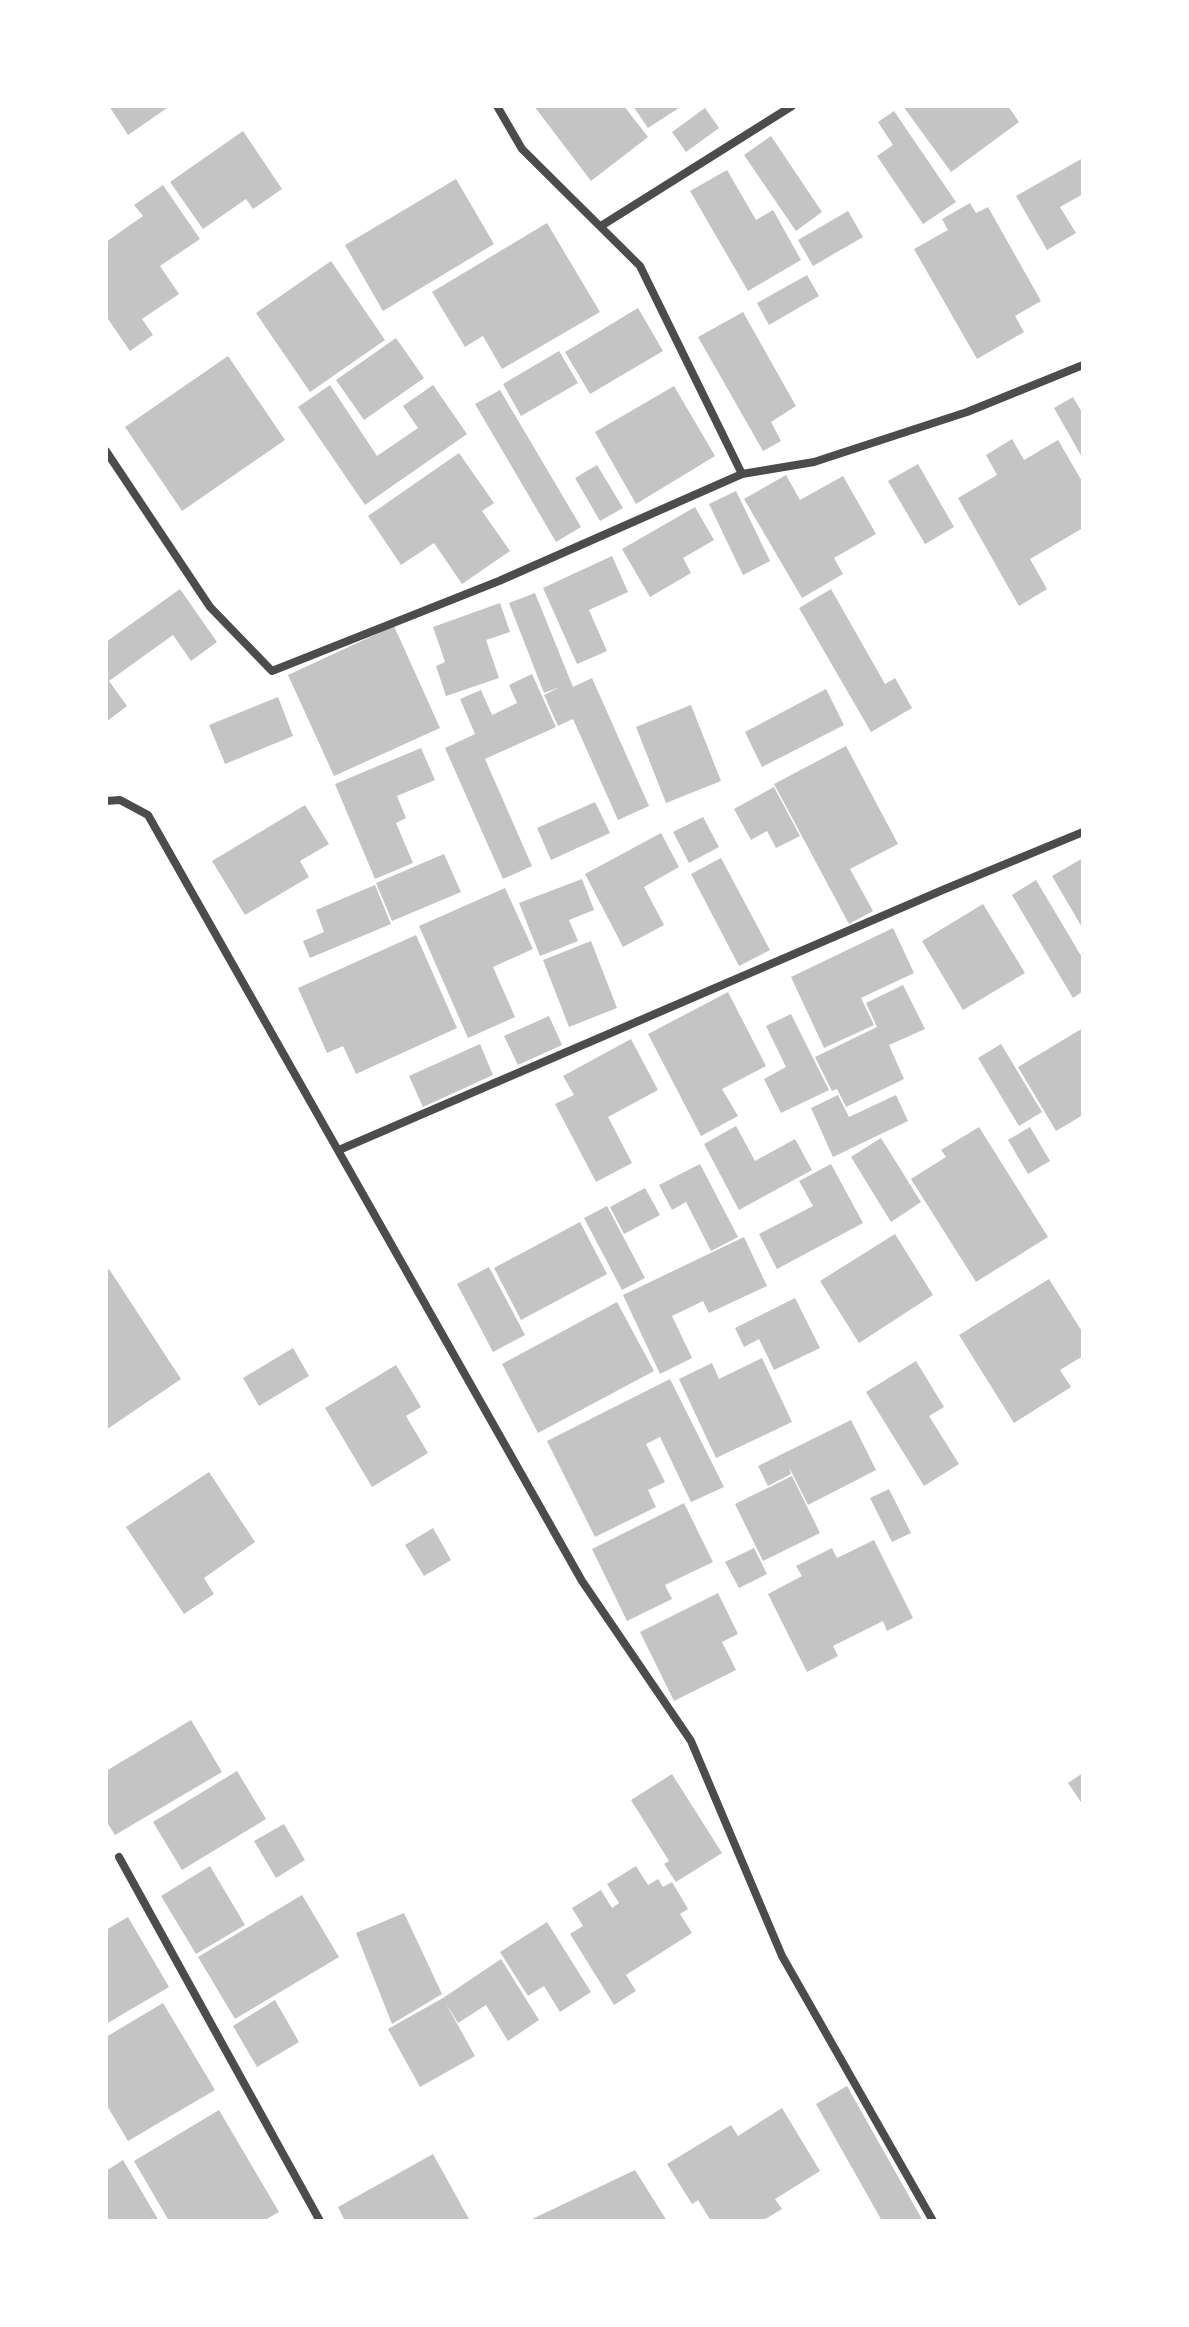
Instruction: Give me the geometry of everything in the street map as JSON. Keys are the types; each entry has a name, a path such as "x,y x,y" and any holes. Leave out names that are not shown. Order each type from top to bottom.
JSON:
{"street":[{"path":"497,106 522,149 640,266 742,474"},
{"path":"601,226 792,106"},
{"path":"106,451 210,607 272,671 499,581 742,474 814,462 967,412 1083,365"},
{"path":"106,801 120,800 148,815 582,1581 691,1741 782,1956 933,2221"},
{"path":"339,1150 1083,832"},
{"path":"119,1857 320,2221"}],"building":[{"path":"109,106 170,106 128,135"},
{"path":"534,106 624,106 648,137 591,181"},
{"path":"633,106 682,106 648,128"},
{"path":"903,106 1008,106 1019,122 951,172"},
{"path":"705,108 719,128 686,152 672,132"},
{"path":"894,111 956,202 923,224 877,156 893,145 878,122"},
{"path":"243,131 282,189 253,209 246,199 203,229 170,182"},
{"path":"771,136 822,212 796,231 744,155"},
{"path":"1083,158 1083,194 1060,207 1076,233 1047,250 1016,196"},
{"path":"727,170 756,220 773,210 801,260 748,291 690,191"},
{"path":"456,179 494,244 383,311 345,245"},
{"path":"163,185 200,239 160,266 179,294 142,319 153,335 130,351 106,316 106,242 143,216 134,205"},
{"path":"970,203 976,213 988,207 1041,301 1015,316 1024,332 977,359 914,249 948,230 942,219"},
{"path":"848,211 863,237 813,266 798,240"},
{"path":"547,223 600,312 502,369 483,336 465,347 432,292"},
{"path":"331,261 385,340 310,392 256,313"},
{"path":"807,275 819,296 769,325 757,303"},
{"path":"638,308 663,351 590,394 565,352"},
{"path":"743,312 796,406 771,422 781,441 763,451 698,337"},
{"path":"396,338 424,378 364,420 336,380"},
{"path":"559,351 578,383 521,416 503,384"},
{"path":"228,356 285,440 182,511 125,427"},
{"path":"330,385 377,456 418,428 403,406 433,385 467,434 365,505 298,407"},
{"path":"674,386 715,456 636,504 595,432"},
{"path":"500,390 581,527 556,542 475,404"},
{"path":"1073,397 1083,414 1083,459 1054,408"},
{"path":"1012,439 1024,460 1058,440 1083,483 1083,528 1030,559 1047,589 1019,606 958,498 997,475 986,455"},
{"path":"459,453 494,503 482,511 510,551 462,584 434,543 401,565 368,516"},
{"path":"918,464 954,527 925,544 888,481"},
{"path":"597,465 623,508 600,521 575,478"},
{"path":"786,475 800,500 843,476 876,534 834,558 843,574 802,598 744,499"},
{"path":"736,491 770,561 743,575 709,504"},
{"path":"695,507 714,540 683,558 691,573 650,597 622,549"},
{"path":"612,556 628,592 589,610 607,651 577,664 543,588"},
{"path":"180,589 217,642 191,661 173,635 109,681 127,706 106,722 106,642"},
{"path":"831,589 885,684 895,678 912,708 871,732 799,608"},
{"path":"535,593 573,687 592,678 649,806 618,820 573,719 558,726 544,695 560,687 544,693 509,603"},
{"path":"500,603 510,632 486,640 499,678 446,696 436,666 445,662 433,627"},
{"path":"394,626 440,728 334,776 288,675"},
{"path":"532,674 556,727 485,759 532,866 503,879 445,748 475,734 460,699 481,690 492,715 517,703 509,685"},
{"path":"826,689 844,725 762,767 745,732"},
{"path":"278,697 293,736 225,764 209,725"},
{"path":"691,705 721,781 666,803 636,727"},
{"path":"846,746 898,844 850,869 873,911 849,924 774,784"},
{"path":"421,748 435,780 397,796 406,818 396,823 413,863 375,879 335,784"},
{"path":"774,787 800,836 776,848 767,831 751,840 734,809"},
{"path":"595,802 610,833 551,860 537,828"},
{"path":"305,805 329,844 300,861 309,877 245,915 212,861"},
{"path":"703,817 719,847 689,863 673,832"},
{"path":"661,833 679,867 644,887 664,925 623,947 585,874"},
{"path":"444,854 461,892 392,921 376,883"},
{"path":"721,858 770,950 739,966 691,874"},
{"path":"1083,858 1083,929 1052,876"},
{"path":"582,879 594,910 569,920 578,941 540,956 519,903"},
{"path":"1036,880 1083,959 1083,991 1073,998 1012,895"},
{"path":"375,885 391,924 310,958 303,941 324,932 316,910"},
{"path":"505,888 533,949 493,967 515,1017 468,1038 419,926"},
{"path":"983,904 1025,973 963,1010 922,941"},
{"path":"893,928 914,973 861,998 874,1025 824,1048 791,977"},
{"path":"416,935 457,1028 356,1074 343,1046 327,1053 298,988"},
{"path":"591,941 617,1008 569,1027 543,960"},
{"path":"903,985 925,1029 889,1045 904,1079 846,1107 837,1089 832,1091 815,1057 877,1027 866,1003"},
{"path":"728,992 766,1066 722,1089 738,1116 701,1136 648,1034"},
{"path":"791,1014 829,1090 781,1113 764,1079 786,1067 766,1026"},
{"path":"549,1016 562,1045 518,1065 504,1036"},
{"path":"1083,1028 1083,1115 1056,1131 1018,1067"},
{"path":"631,1039 658,1090 608,1117 632,1163 596,1182 555,1104 574,1095 563,1076"},
{"path":"480,1044 493,1075 423,1107 409,1076"},
{"path":"1001,1044 1042,1112 1019,1126 978,1058"},
{"path":"838,1095 849,1117 896,1095 908,1121 833,1157 811,1108"},
{"path":"736,1126 755,1161 795,1139 812,1170 739,1210 704,1144"},
{"path":"979,1127 1048,1237 976,1282 911,1179 946,1157 941,1150"},
{"path":"1030,1127 1050,1161 1028,1174 1008,1140"},
{"path":"881,1138 921,1202 891,1222 851,1157"},
{"path":"700,1164 738,1237 711,1251 686,1202 672,1210 659,1185"},
{"path":"831,1164 863,1223 777,1269 759,1234 813,1206 799,1181"},
{"path":"645,1188 660,1215 624,1234 610,1207"},
{"path":"607,1206 645,1278 622,1290 584,1218"},
{"path":"580,1222 607,1274 521,1320 494,1268"},
{"path":"895,1234 933,1295 859,1343 820,1281"},
{"path":"744,1237 767,1286 709,1313 703,1301 672,1316 692,1358 660,1374 623,1295"},
{"path":"489,1267 525,1335 493,1352 457,1284"},
{"path":"109,1269 181,1379 106,1430 106,1271"},
{"path":"1049,1279 1083,1333 1083,1356 1060,1370 1071,1387 1014,1423 959,1335"},
{"path":"795,1298 820,1348 774,1370 759,1339 744,1347 735,1328"},
{"path":"617,1302 654,1371 538,1433 502,1364"},
{"path":"293,1348 309,1376 259,1406 243,1378"},
{"path":"762,1358 792,1422 716,1458 679,1379 712,1363 719,1379"},
{"path":"916,1361 944,1407 929,1416 959,1464 924,1486 866,1392"},
{"path":"396,1365 421,1407 406,1416 428,1453 372,1487 325,1408"},
{"path":"670,1379 724,1487 691,1502 660,1437 646,1444 665,1482 648,1490 656,1507 595,1537 547,1441"},
{"path":"851,1420 876,1470 808,1505 789,1467 791,1474 768,1486 758,1466"},
{"path":"209,1472 255,1542 204,1578 214,1594 184,1614 126,1527"},
{"path":"792,1476 820,1533 763,1561 735,1504"},
{"path":"889,1489 911,1533 892,1542 870,1498"},
{"path":"684,1503 713,1562 665,1585 672,1599 627,1621 592,1549"},
{"path":"433,1528 451,1560 424,1576 405,1545"},
{"path":"874,1540 913,1618 887,1631 883,1621 833,1646 838,1656 807,1672 768,1594 802,1576 796,1566 832,1548 837,1558"},
{"path":"754,1548 767,1574 739,1588 725,1562"},
{"path":"718,1593 738,1634 722,1642 736,1670 674,1701 640,1632"},
{"path":"191,1720 222,1772 115,1835 106,1821 106,1771"},
{"path":"237,1771 266,1819 182,1870 153,1822"},
{"path":"1083,1773 1083,1805 1068,1783"},
{"path":"672,1774 722,1853 676,1882 664,1864 669,1861 631,1800"},
{"path":"284,1824 305,1860 276,1878 254,1841"},
{"path":"210,1866 245,1925 196,1954 161,1896"},
{"path":"636,1866 648,1885 658,1879 663,1887 672,1882 688,1909 680,1914 692,1933 626,1975 636,1991 614,2005 570,1934 583,1926 572,1908 601,1890 612,1908 619,1903 607,1884"},
{"path":"302,1895 339,1957 235,2019 198,1957"},
{"path":"404,1913 442,1994 392,2024 356,1933"},
{"path":"128,1917 169,1987 106,2024 106,1930"},
{"path":"547,1922 591,1992 560,2012 544,1986 528,1996 500,1952"},
{"path":"501,1959 539,2020 508,2041 486,2005 458,2023 445,2002 475,2056 420,2087 388,2029 443,1998"},
{"path":"275,2000 299,2042 257,2067 233,2026"},
{"path":"163,2003 215,2090 128,2141 106,2104 106,2037"},
{"path":"847,2086 923,2221 882,2221 816,2104"},
{"path":"782,2108 820,2171 775,2199 782,2209 762,2221 711,2221 698,2200 692,2204 667,2164 731,2125 738,2136"},
{"path":"219,2110 279,2212 263,2221 169,2221 134,2161"},
{"path":"433,2154 470,2221 345,2221 338,2207"},
{"path":"123,2160 159,2221 106,2221 106,2171"},
{"path":"635,2170 667,2221 528,2221"}]}
